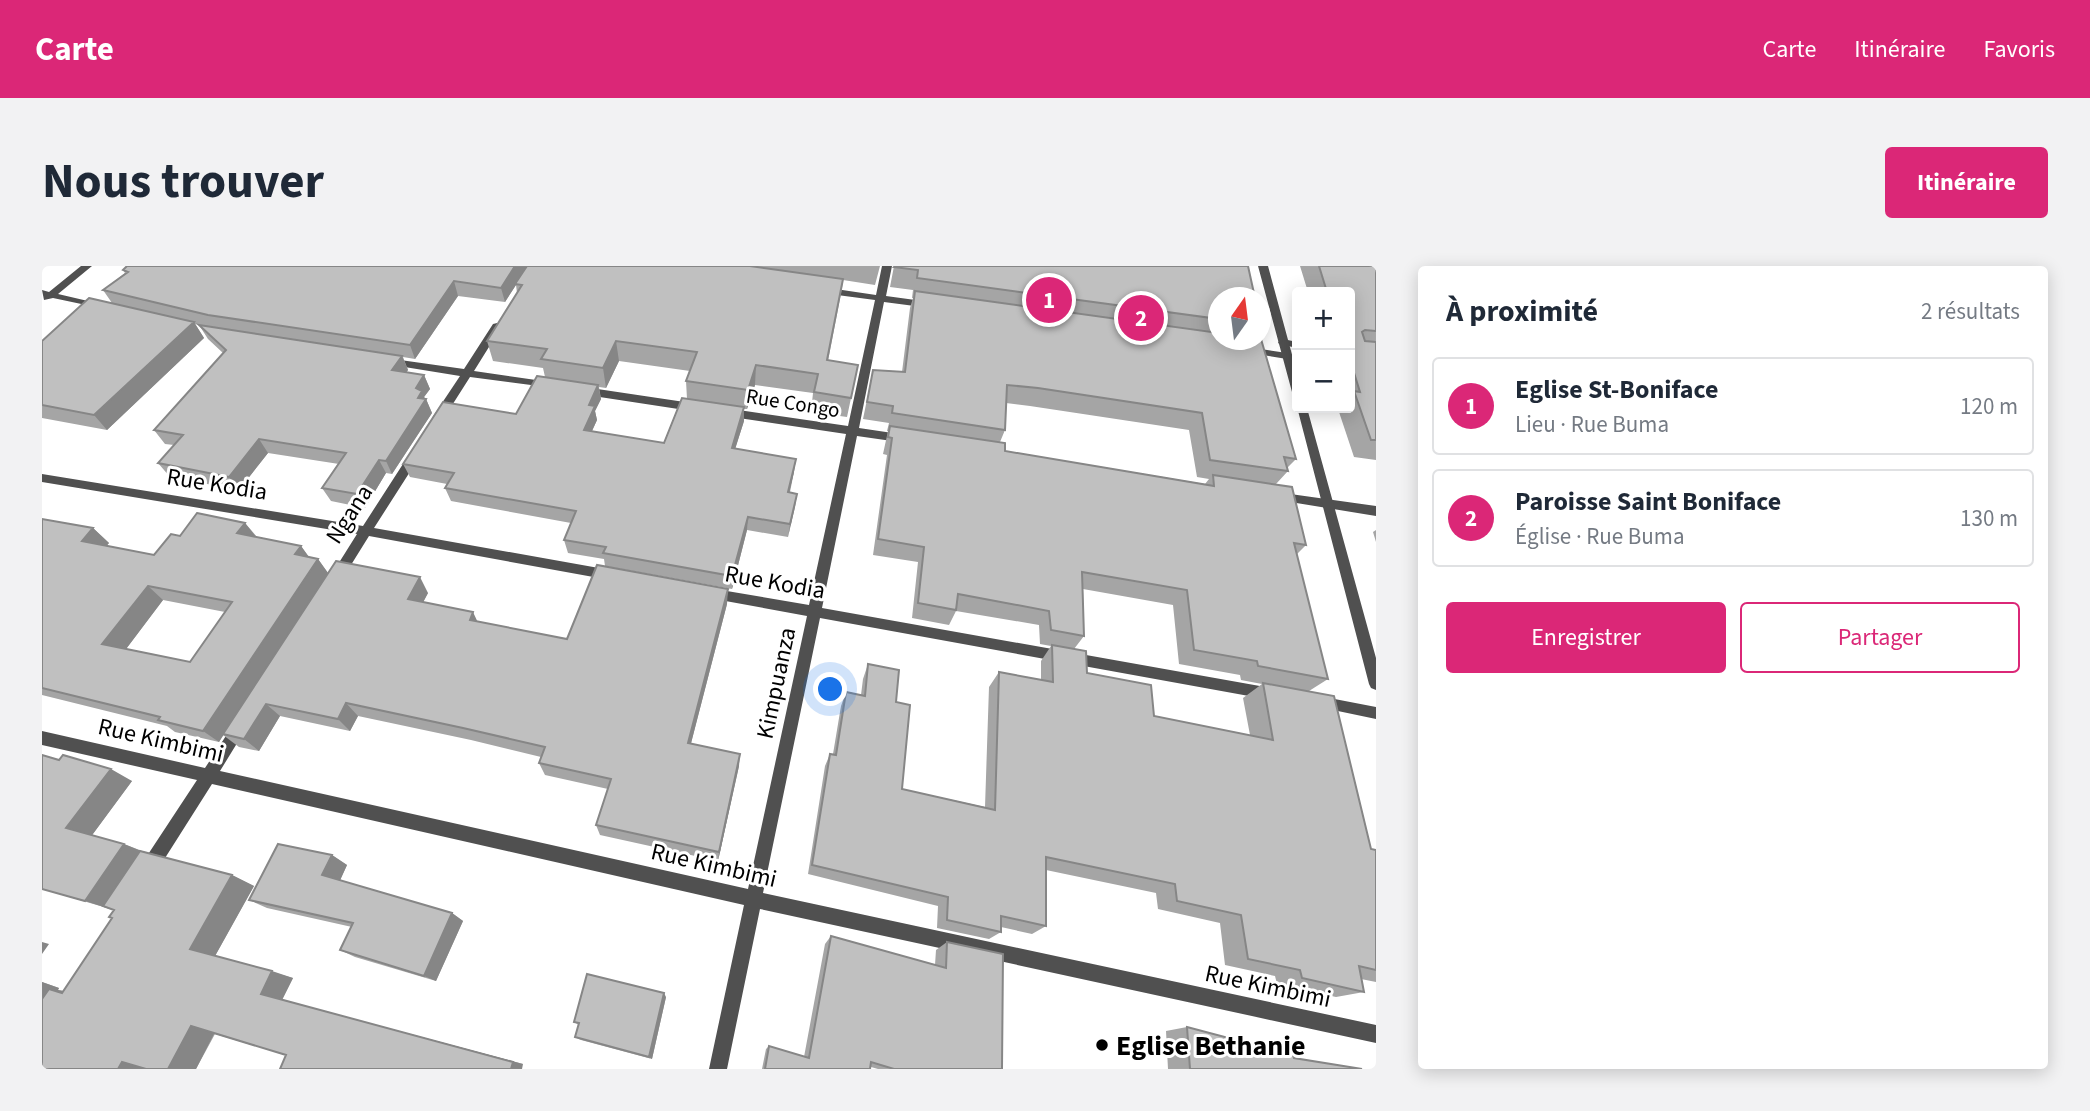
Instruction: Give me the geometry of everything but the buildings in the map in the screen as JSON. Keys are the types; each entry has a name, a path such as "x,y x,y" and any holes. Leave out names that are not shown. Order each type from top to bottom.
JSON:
{"street":[{"path":"45,297 87,266"},
{"name":"Kimpuanza","path":"718,1069 887,266"},
{"path":"1263,266 1292,374"},
{"path":"812,288 948,307"},
{"path":"45,297 115,310"},
{"name":"Ngana","path":"328,589 508,309"},
{"path":"1283,342 1292,344"},
{"path":"1246,350 1287,356"},
{"path":"374,359 563,388"},
{"name":"Rue Congo","path":"577,390 920,442"},
{"path":"1303,413 1376,684"},
{"name":"Rue Kodia","path":"42,478 366,531 624,578"},
{"path":"1260,493 1376,511"},
{"name":"Rue Kodia","path":"692,590 1280,695"},
{"path":"1307,700 1376,713"},
{"path":"140,882 246,718"},
{"name":"Rue Kimbimi","path":"42,738 753,899 1376,1034"}],"place":[{"name":"Eglise St-Boniface","path":"1049,300"},
{"name":"Paroisse Saint Boniface","path":"1141,318"},
{"name":"Eglise Bethanie","path":"1102,1045"}]}
